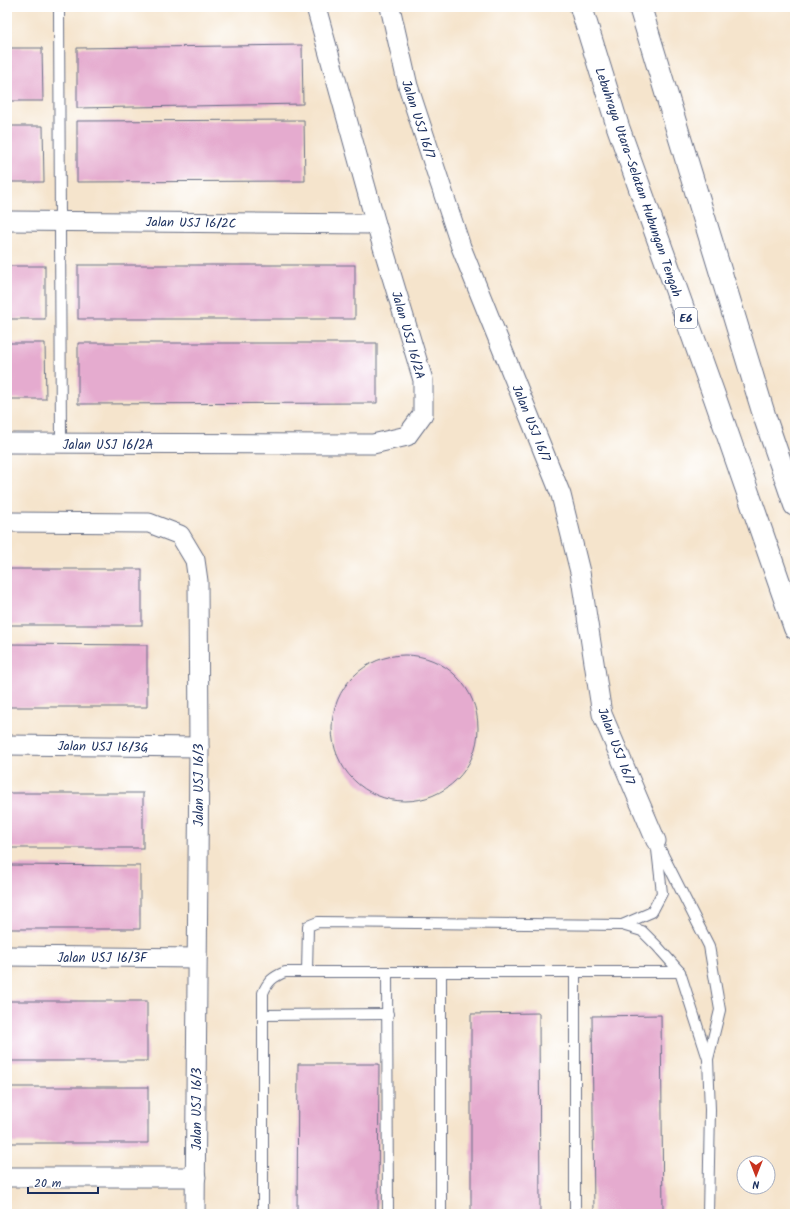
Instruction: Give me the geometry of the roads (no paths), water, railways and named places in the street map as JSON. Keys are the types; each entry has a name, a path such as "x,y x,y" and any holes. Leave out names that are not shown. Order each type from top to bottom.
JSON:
{"highway":[{"name":"Lebuhraya Utara–Selatan Hubungan Tengah","path":"581,7 618,127 795,628"},
{"path":"640,7 765,418 795,505"}],"street":[{"name":"Jalan USJ 16/2A","path":"7,443 373,444 407,436 423,414 423,380 376,224 316,7"},
{"name":"Jalan USJ 16/7","path":"390,7 408,86 461,247 561,495 580,572 602,714 656,842"},
{"name":"Jalan USJ 16/2C","path":"7,221 376,224"},
{"name":"Jalan USJ 16/3","path":"7,522 149,522 180,535 195,560 198,581 199,747 195,1214"},
{"name":"Jalan USJ 16/3G","path":"7,745 199,747"},
{"name":"Jalan USJ 16/3F","path":"7,956 197,958"},
{"path":"7,1177 196,1177"}],"lane":[{"path":"59,7 61,444"},
{"path":"622,925 652,912 662,893 656,842"},
{"path":"656,842 709,946 720,1010 708,1059"},
{"path":"307,972 308,926 318,922 622,925 642,931 658,946 680,972 708,1059 710,1110 708,1214"},
{"path":"263,1214 263,993 266,984 274,976 285,972 680,972"},
{"path":"387,972 388,1214"},
{"path":"441,972 441,1214"},
{"path":"575,972 575,1214"},
{"path":"263,1014 388,1014"}]}
